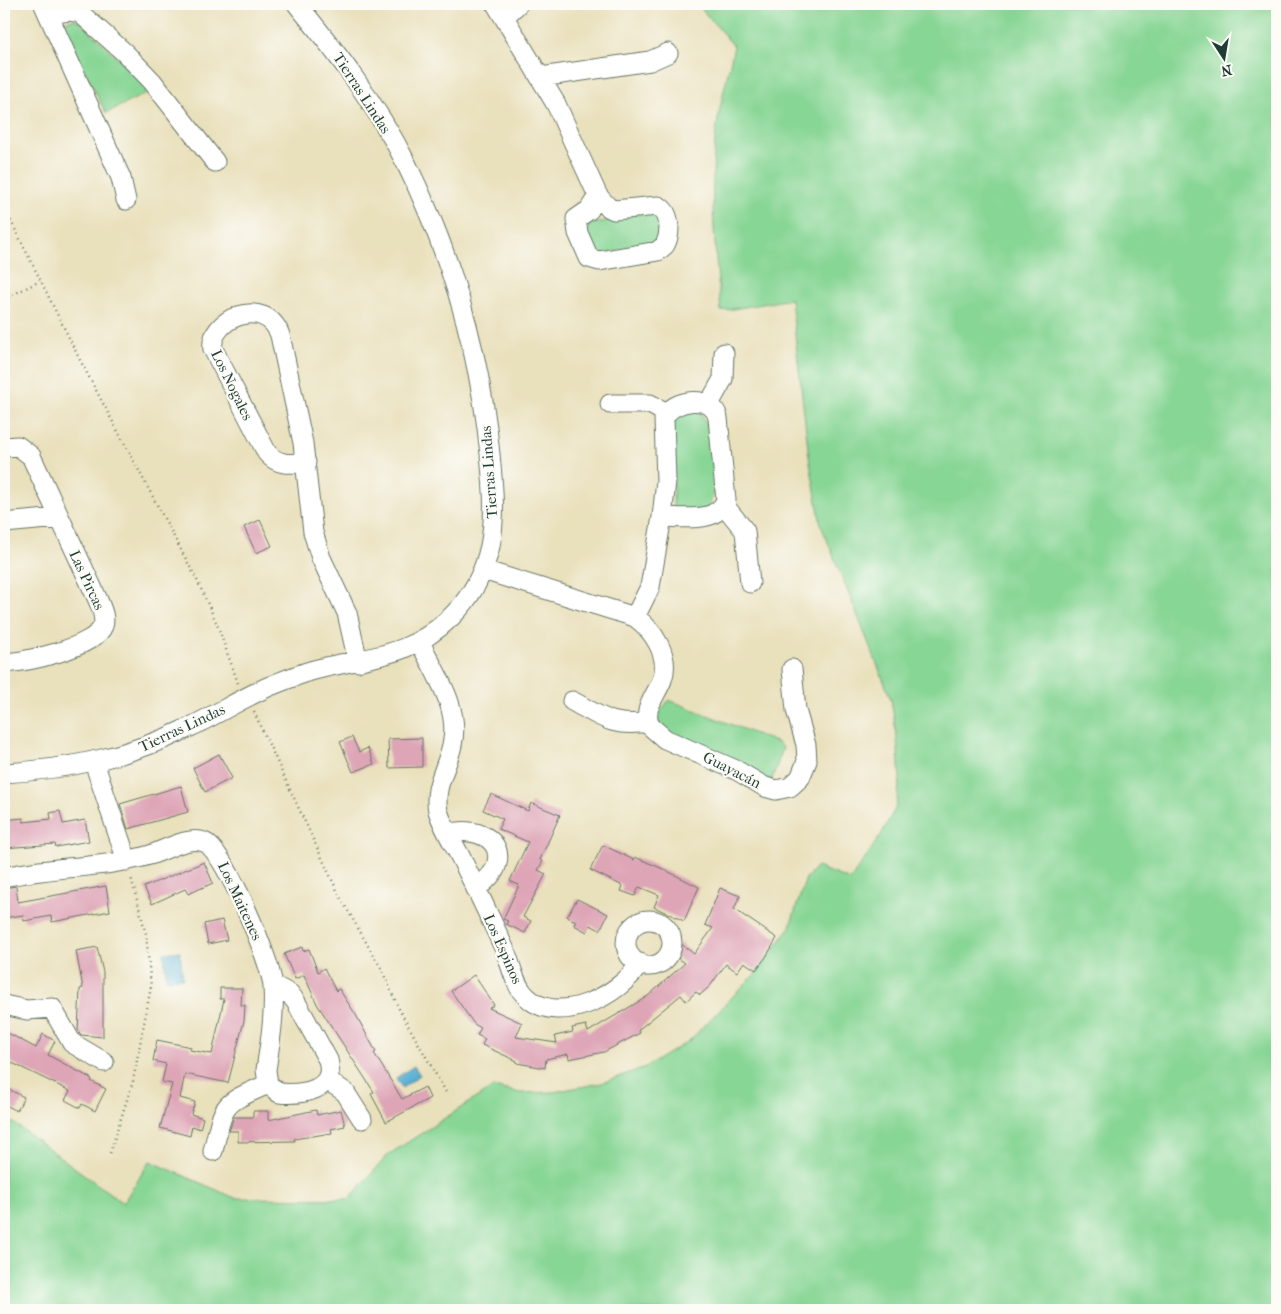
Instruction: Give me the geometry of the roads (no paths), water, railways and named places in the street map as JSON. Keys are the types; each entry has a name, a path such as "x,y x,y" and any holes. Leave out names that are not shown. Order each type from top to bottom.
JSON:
{"street":[{"name":"Tierras Lindas","path":"4,773 94,762 128,753 171,736 246,697 285,680 313,671 397,652 420,642 458,609 483,570 490,545 494,511 488,440 474,358 448,264 420,192 388,131 350,72 297,4"},
{"path":"506,8 572,135 598,196 608,207 618,210 658,206 662,208 668,218 666,246 658,250 599,261 589,258 578,233 576,219 591,207 598,196"},
{"path":"126,200 122,178 46,9 80,13 126,53 152,81 215,162"},
{"path":"541,77 650,61 668,53"},
{"name":"Los Nogales","path":"306,462 291,464 277,462 267,453 213,349 213,339 217,330 244,315 262,314 274,321 278,328 306,462 313,532 321,558 348,614 358,662"},
{"path":"709,404 723,379 724,354"},
{"path":"635,617 650,587 662,517 666,481 663,429 666,413 673,407 695,401 709,404 715,409 718,418 726,487 724,505 710,516 662,517"},
{"path":"610,404 650,404 666,413"},
{"name":"Las Pircas","path":"4,447 18,446 27,452 103,614 103,625 92,639 39,657 4,663"},
{"path":"724,505 745,531 750,583"},
{"path":"4,524 59,518"},
{"path":"483,570 635,617 654,635 664,664 662,680 648,710 648,722 627,725 615,723 572,702"},
{"name":"Los Espinos","path":"420,642 453,714 452,746 439,779 436,796 438,811 505,950 520,988 526,997 537,1004 562,1009 590,1002 622,986 640,963"},
{"name":"Guayacán","path":"648,722 654,731 665,739 736,770 765,787 776,790 790,787 800,778 807,761 806,745 797,719 792,669"},
{"path":"94,762 127,861"},
{"path":"449,834 463,830 478,832 492,841 496,848 495,869 476,888"},
{"name":"Los Maitenes","path":"4,877 35,871 127,861 192,841 204,842 214,848 251,920 273,985 266,1070 268,1084"},
{"path":"213,1151 222,1114 228,1103 268,1084 274,1091 285,1093 316,1090 327,1080 330,1068 324,1052 294,999 273,985"},
{"path":"4,1005 26,1010 52,1008 72,1043 104,1062"},
{"path":"327,1080 345,1092 362,1119"}],"water":[{"path":"180,951 183,978 166,979 164,953"},
{"path":"414,1066 420,1075 402,1088 396,1078"}]}
